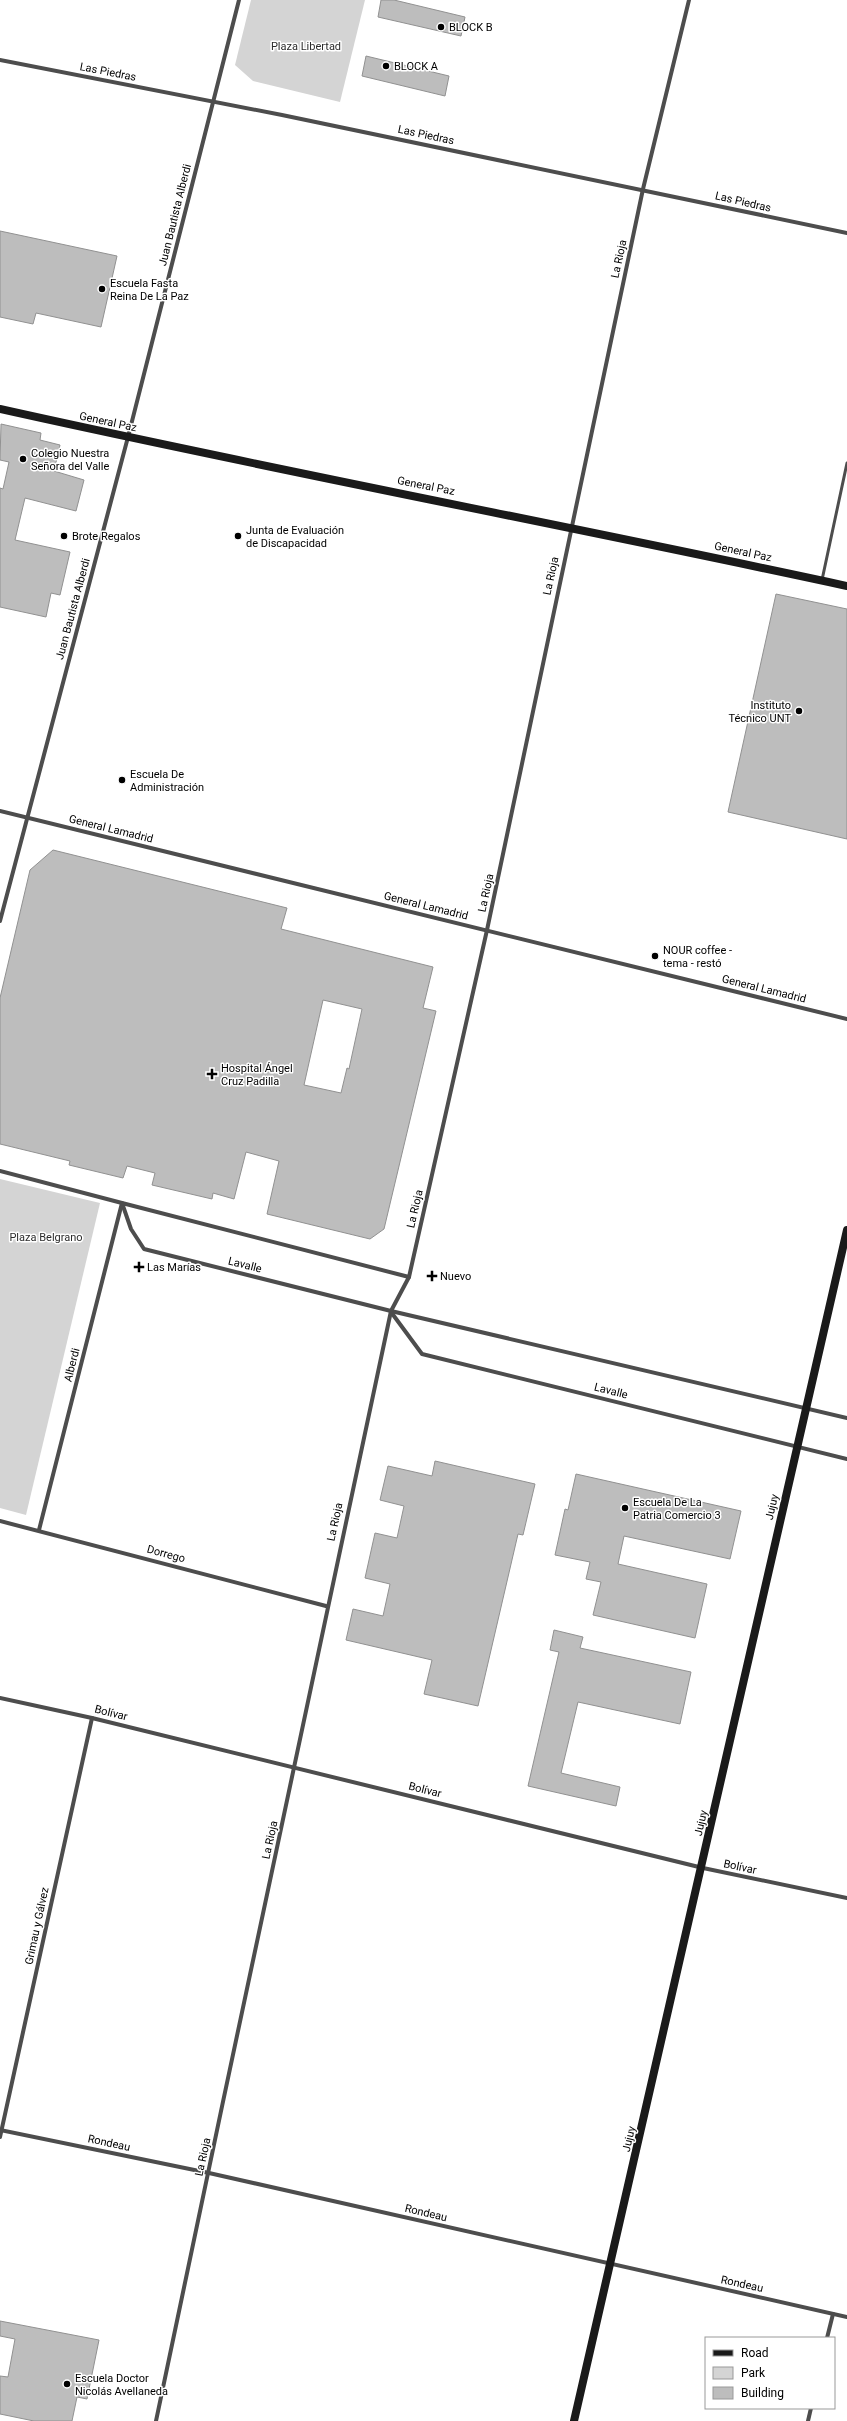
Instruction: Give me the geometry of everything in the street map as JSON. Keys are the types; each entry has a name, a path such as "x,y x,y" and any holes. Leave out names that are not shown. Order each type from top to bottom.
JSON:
{"street":[{"name":"Juan Bautista Alberdi","path":"0,921 26,818 128,438 239,0"},
{"name":"La Rioja","path":"156,2421 295,1767 326,1606 391,1311 409,1277 487,930 643,189 689,0"},
{"name":"Las Piedras","path":"0,60 213,101 643,189 847,233"},
{"name":"General Paz","path":"0,409 128,438 571,526 847,586"},
{"name":"General Lamadrid","path":"0,811 847,1019"},
{"path":"0,1171 409,1277"},
{"name":"Lavalle","path":"122,1203 131,1229 144,1249 391,1311 847,1418"},
{"name":"Alberdi","path":"39,1530 122,1203"},
{"name":"Jujuy","path":"574,2421 703,1868 847,1230"},
{"name":"Lavalle","path":"391,1311 422,1354 847,1459"},
{"name":"Dorrego","path":"0,1521 326,1606"},
{"name":"Bolívar","path":"0,1698 92,1718 295,1767 703,1868 847,1898"},
{"name":"Grimau y Gálvez","path":"0,2137 92,1718"},
{"name":"Rondeau","path":"1,2130 209,2173 611,2265 847,2317"},
{"path":"827,2337 833,2314"},
{"path":"808,2421 811,2409"}],"lane":[{"path":"822,580 847,463"}],"green space":[{"name":"Plaza Libertad","path":"251,0 365,0 340,102 253,81 235,65"},
{"name":"Plaza Belgrano","path":"0,1179 100,1203 26,1515 0,1508"}],"building":[{"name":"BLOCK B","path":"381,0 394,0 465,17 461,36 378,17"},
{"name":"BLOCK A","path":"366,56 449,76 445,96 362,76"},
{"path":"0,231 117,256 101,327 36,313 33,324 0,317"},
{"path":"1,424 41,433 40,440 60,445 54,471 84,480 76,511 25,498 15,540 70,552 60,595 51,593 46,617 0,607 0,488 3,489 9,462 0,460"},
{"name":"Instituto Técnico UNT","path":"776,594 847,609 847,839 728,812"},
{"name":"Hospital Ángel Cruz Padilla","path":"53,850 287,908 281,929 433,967 423,1008 436,1011 384,1229 370,1239 267,1214 279,1161 246,1152 234,1199 213,1193 212,1199 152,1185 155,1173 127,1166 123,1178 69,1165 70,1161 0,1144 0,998 30,870","holes":["323,1000 362,1009 349,1069 347,1068 341,1093 304,1085"]},
{"path":"435,1461 535,1484 523,1535 518,1534 478,1706 424,1694 432,1660 346,1640 353,1609 383,1616 390,1584 365,1578 375,1533 397,1538 404,1506 380,1500 388,1466 432,1476"},
{"path":"576,1474 741,1511 730,1559 624,1536 618,1564 707,1584 695,1638 593,1615 601,1582 586,1579 590,1562 555,1555 565,1509 568,1510"},
{"path":"554,1630 583,1637 580,1648 691,1672 680,1724 578,1702 561,1773 620,1787 616,1806 528,1786 559,1652 550,1650"},
{"name":"Escuela Doctor Nicolás Avellaneda","path":"0,2321 99,2340 87,2399 77,2397 72,2421 34,2421 0,2414 0,2376 8,2377 15,2339 0,2336"}],"place":[{"name":"BLOCK B","path":"441,27"},
{"name":"BLOCK A","path":"386,66"},
{"name":"Escuela Fasta Reina De La Paz","path":"102,289"},
{"name":"Colegio Nuestra Señora del Valle","path":"23,459"},
{"name":"Brote Regalos","path":"64,536"},
{"name":"Junta de Evaluación de Discapacidad","path":"238,536"},
{"name":"Instituto Técnico UNT","path":"799,711"},
{"name":"Escuela De Administración","path":"122,780"},
{"name":"NOUR coffee - tema - restó","path":"655,956"},
{"name":"Hospital Ángel Cruz Padilla","path":"212,1074"},
{"name":"Las Marías","path":"139,1267"},
{"name":"Nuevo","path":"432,1276"},
{"name":"Escuela De La Patria Comercio 3","path":"625,1508"},
{"name":"Escuela Doctor Nicolás Avellaneda","path":"67,2384"}]}
